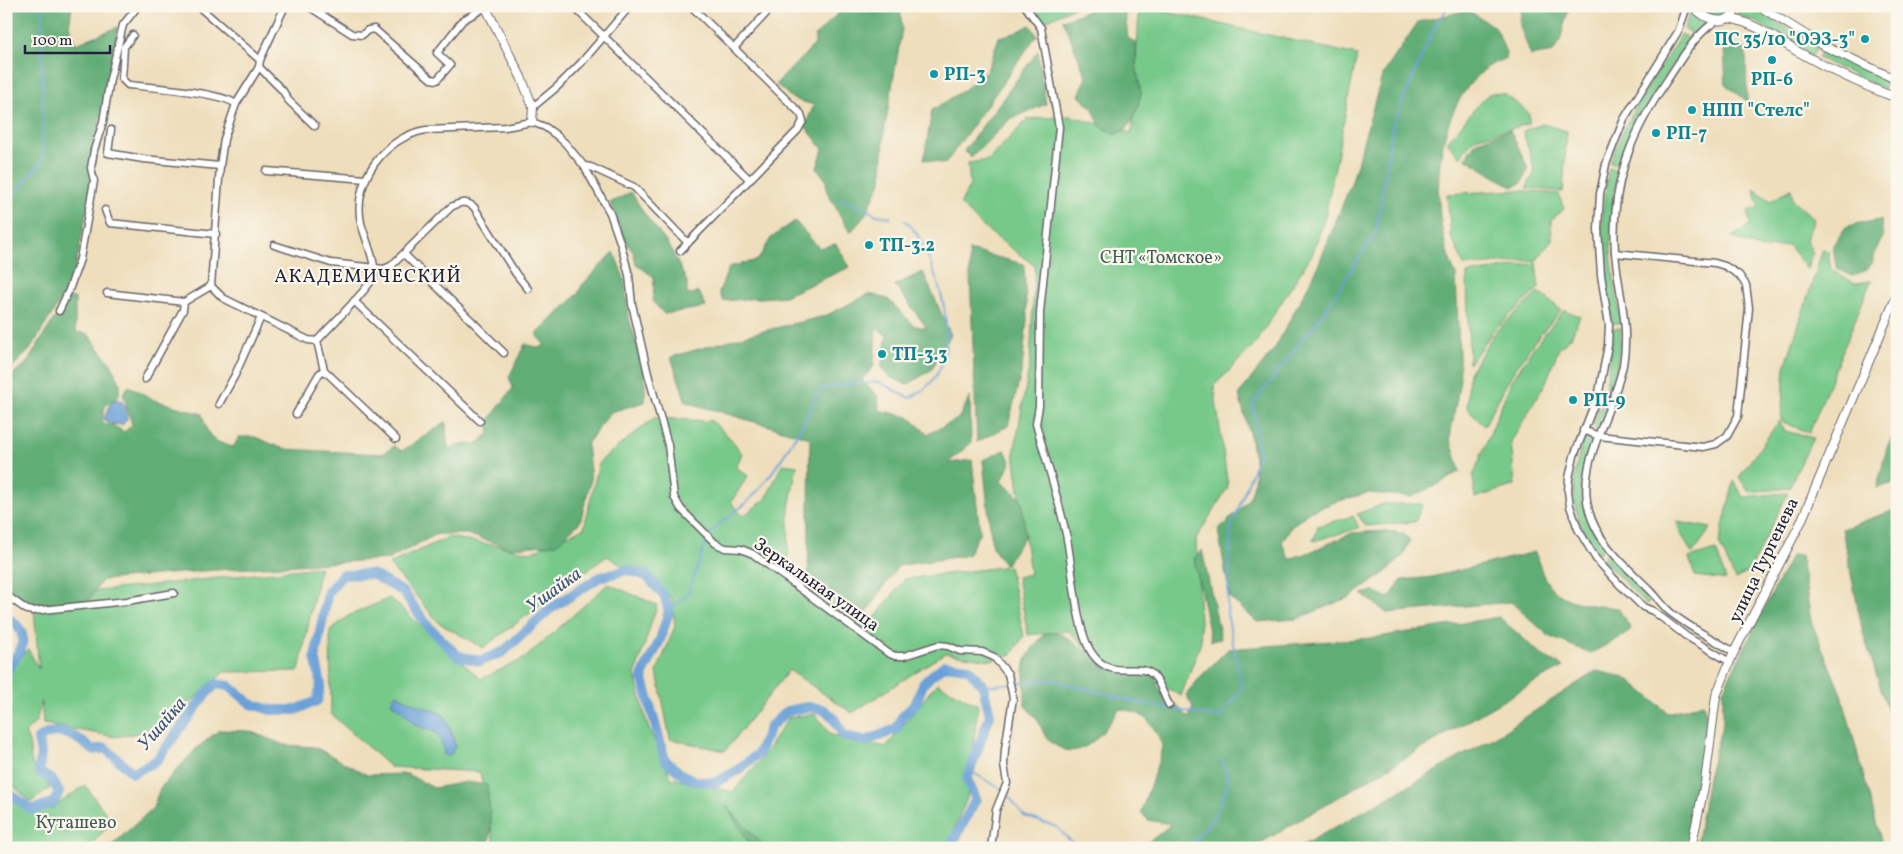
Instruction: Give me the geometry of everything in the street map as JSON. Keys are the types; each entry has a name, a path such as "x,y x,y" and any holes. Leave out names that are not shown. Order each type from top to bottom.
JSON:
{"street":[{"path":"58,311 69,290 80,259 94,181 91,168 94,150 103,122 110,79 123,25 138,6"},
{"path":"198,6 260,64 283,91 288,100 315,126"},
{"path":"211,286 220,166 224,139 236,104 260,64 285,6"},
{"path":"211,286 223,298 308,340 316,340 354,301 374,276 375,268 361,221 361,194 374,164 383,153 393,144 415,132 464,127 505,127 532,122 533,107 521,77 486,7 463,20 437,53 450,66 437,80 431,79 374,29 368,30 362,35 352,34 308,6"},
{"path":"573,6 750,180"},
{"path":"533,107 581,63 630,6"},
{"path":"680,251 798,130 803,122 801,114 691,6"},
{"path":"734,48 773,6"},
{"path":"1025,6 1041,28 1059,127 1040,312 1039,406 1036,424 1066,533 1080,618 1088,645 1094,656 1112,670 1148,671 1154,675 1169,705"},
{"path":"1687,6 1679,30 1624,119 1606,164 1600,194 1598,229 1601,275 1609,325 1608,345 1599,392 1574,456 1569,478 1570,506 1578,529 1596,559 1644,608 1652,611 1686,636 1730,662"},
{"path":"1693,6 1700,14 1716,21 1724,21 1729,18 1737,6"},
{"path":"1759,6 1822,45 1897,80"},
{"path":"1729,18 1744,21 1835,71 1897,98"},
{"path":"1716,21 1696,39 1648,108 1622,169 1617,196 1615,253 1626,325 1623,364 1618,384 1590,460 1586,478 1587,501 1592,521 1610,548 1671,613 1734,652"},
{"path":"133,35 124,47 122,79 124,83 226,98 236,104"},
{"name":"Зеркальная улица","path":"532,122 545,127 565,143 584,166 610,213 629,274 632,304 648,374 668,445 674,497 681,509 715,543 725,548 741,549 753,554 888,653 895,656 904,656 938,645 948,646 960,650 982,652 994,657 1008,674 1013,698 1005,750 1004,765 1007,783 996,810 991,848"},
{"path":"111,130 108,152 143,159 220,166"},
{"path":"584,166 591,167 634,187 688,243"},
{"path":"266,171 366,180"},
{"path":"274,245 331,263 384,269 391,266 404,254 451,207 459,203 467,203 474,206 516,274 528,289"},
{"path":"105,210 110,223 216,234"},
{"path":"1584,430 1600,436 1696,447 1710,446 1722,440 1731,431 1738,416 1749,308 1746,285 1739,275 1725,266 1705,262 1615,253"},
{"path":"404,254 504,353"},
{"path":"107,293 184,302 211,286"},
{"name":"улица Тургенева","path":"1691,848 1705,782 1716,696 1734,652 1801,522 1897,295"},
{"path":"354,301 480,420"},
{"path":"145,379 183,310 184,302"},
{"path":"219,404 235,375 261,317"},
{"path":"316,340 324,370 396,439"},
{"path":"296,414 319,374 324,370"},
{"path":"6,595 27,610 33,611 174,593"},
{"path":"1644,608 1654,604 1654,595"}],"green space":[{"path":"6,6 72,6 69,26 76,44 118,27 100,122 92,184 74,275 29,351 6,373"},
{"path":"845,6 900,6 902,29 884,133 882,180 864,217 850,233 827,192 826,180 817,168 823,149 805,126 814,105 793,99 776,84 815,44 815,36"},
{"path":"1028,6 1076,6 1042,23"},
{"path":"1101,6 1124,6 1128,38 1136,43 1136,64 1141,93 1137,110 1127,129 1114,135 1100,126 1093,109 1079,96 1086,76 1063,20"},
{"path":"1521,6 1569,6 1560,41 1553,52 1531,56 1520,26"},
{"path":"1699,6 1731,6 1726,14 1718,16 1708,13"},
{"path":"1740,6 1751,6 1817,47 1812,56 1756,22 1737,15"},
{"name":"СНТ «Томское»","path":"1150,8 1357,55 1325,217 1313,253 1255,344 1214,386 1228,487 1196,539 1201,642 1181,696 1142,673 1110,674 1069,631 1028,635 1017,577 1030,574 1014,453 1030,362 1035,266 983,227 960,204 970,185 968,163 988,160 1028,119 1071,116 1132,133 1139,12"},
{"path":"1468,10 1496,28 1506,53 1505,59 1488,67 1469,86 1455,109 1445,136 1440,165 1441,224 1447,251 1456,275 1460,380 1450,438 1460,471 1439,484 1411,497 1368,493 1338,501 1309,512 1291,527 1282,542 1289,559 1310,552 1352,533 1384,531 1403,533 1410,540 1403,556 1386,572 1352,596 1297,619 1257,622 1230,598 1218,530 1245,504 1253,489 1255,476 1252,447 1239,394 1275,348 1316,271 1352,181 1382,76 1418,22"},
{"path":"1690,11 1705,23 1694,35 1684,29"},
{"path":"1030,25 1037,35 945,164 924,159 932,110 964,90 987,71 999,37 1015,33"},
{"path":"1681,34 1691,39 1650,100 1633,132 1619,166 1610,163 1624,128"},
{"path":"1734,46 1746,50 1747,101 1726,85 1724,50"},
{"path":"1822,50 1887,80 1888,84 1884,89 1818,58"},
{"path":"1038,51 1046,104 1010,119 972,157 964,151"},
{"path":"1491,93 1505,94 1529,113 1529,124 1475,138 1460,157 1447,142 1482,100"},
{"path":"1543,124 1567,131 1563,192 1526,188 1535,172 1523,131"},
{"path":"1510,130 1528,168 1522,183 1512,187 1465,158 1477,141"},
{"path":"1609,168 1618,171 1612,212 1611,253 1621,323 1612,323 1603,253 1603,210"},
{"path":"1754,189 1771,201 1791,189 1793,200 1814,219 1806,240 1813,252 1807,269 1788,245 1761,249 1732,237 1750,225 1748,211 1759,207"},
{"path":"1516,190 1559,194 1564,209 1551,220 1552,240 1537,260 1464,266 1451,236 1447,194"},
{"path":"631,192 644,213 670,247 687,282 687,295 699,292 706,307 664,314 653,302 654,277 636,264 633,252 627,244 610,203"},
{"path":"1881,220 1883,238 1876,250 1874,260 1868,268 1852,276 1836,268 1833,245 1846,227"},
{"path":"795,221 819,248 836,244 850,267 785,296 723,301 719,292 729,267 758,260 771,238"},
{"path":"1823,249 1828,251 1831,270 1855,283 1871,281 1809,433 1781,421 1785,367"},
{"path":"969,250 1024,264 1027,319 1022,369 1008,426 977,442"},
{"path":"614,252 624,278 629,318 645,371 645,402 611,412 587,444 591,480 580,522 557,544 509,548 467,534 437,534 389,559 202,571 102,580 90,599 29,607 6,593 6,379 26,364 67,298 75,298 76,332 88,334 111,364 120,383 119,396 105,406 102,423 113,425 124,432 132,425 123,393 129,386 154,400 202,414 208,433 215,440 233,447 239,437 255,437 284,449 383,454 394,446 402,451 446,422 447,443 450,449 465,443 476,445 489,433 489,420 513,388 509,377 525,344 539,348 545,345 536,335 578,294 582,285"},
{"path":"1536,263 1539,288 1495,329 1469,364 1467,274"},
{"path":"923,272 951,335 931,370 907,385 888,376 881,368 887,336 876,327 874,366 862,380 878,396 879,410 909,417 928,434 958,419 970,397 971,443 948,463 972,460 980,532 968,555 898,566 862,619 808,582 810,438 686,402 671,357 755,333 825,316 869,294 888,299 915,326 927,328 895,285"},
{"path":"1539,292 1561,310 1534,342 1512,374 1484,426 1467,409 1469,373 1497,330"},
{"path":"1564,310 1580,316 1571,337 1559,348 1546,382 1511,442 1515,485 1475,498 1473,476 1510,384 1534,347"},
{"path":"1612,328 1621,328 1617,367 1607,405 1596,431 1593,425 1605,393"},
{"path":"654,418 712,421 732,440 742,454 736,467 748,476 731,502 743,516 766,499 782,464 797,466 789,508 788,568 867,628 905,579 1009,566 1024,636 1011,655 990,660 945,653 852,713 789,670 725,751 670,739 657,672 675,626 672,598 607,556 483,648 439,623 389,564 449,537 531,552 584,528 599,462"},
{"path":"1779,421 1785,431 1813,438 1789,488 1749,492 1739,477"},
{"path":"1897,429 1897,482 1877,488 1887,447"},
{"path":"1586,438 1592,442 1582,476 1581,495 1586,514 1594,532 1605,548 1598,554 1584,532 1574,500 1577,463 1581,446"},
{"path":"1005,450 1011,463 1001,481 1022,500 1025,536 1005,565 992,547 983,460"},
{"path":"1734,481 1743,497 1788,493 1749,572 1735,579 1719,543"},
{"path":"1384,504 1423,504 1415,522 1366,526 1357,514"},
{"path":"1897,509 1897,739 1863,633 1842,529"},
{"path":"1353,516 1359,528 1313,541 1318,526"},
{"path":"1677,522 1711,528 1692,554 1680,532"},
{"path":"1202,550 1221,639 1211,641 1194,559"},
{"path":"1716,550 1726,580 1695,576 1689,558"},
{"path":"1535,552 1543,575 1553,590 1569,600 1589,605 1618,608 1631,629 1625,635 1591,653 1550,637 1511,602 1387,613 1362,594 1374,591 1389,598 1402,580 1432,577"},
{"path":"1608,552 1649,595 1651,598 1650,602 1646,604 1602,559"},
{"path":"1801,555 1811,621 1843,699 1883,848 1696,848 1708,777 1723,722 1723,690 1791,556"},
{"path":"320,567 299,671 224,672 163,728 116,737 43,724 41,701 37,721 25,733 29,742 33,765 50,788 31,802 10,783 6,756 6,679 18,660 28,649 39,669 33,598"},
{"path":"608,584 657,605 635,675 647,724 671,778 733,792 761,759 789,717 815,714 831,735 886,747 937,683 978,705 967,799 946,848 495,848 480,772 390,767 331,714 330,631 348,616 390,598 481,679 525,658"},
{"path":"1499,617 1542,655 1564,667 1540,679 1252,848 1140,848 1171,824 1148,820 1141,812 1163,748 1152,726 1142,716 1128,710 1119,709 1097,738 1079,749 1069,750 1058,747 1047,738 1037,719 1025,706 1025,663 1030,652 1044,634 1059,634 1065,637 1087,652 1094,654 1102,667 1124,669 1151,675 1161,691 1189,718 1193,707 1186,695 1201,676 1228,649 1372,638"},
{"path":"1596,671 1626,677 1668,713 1703,704 1708,719 1687,848 1298,848 1492,739"},
{"path":"219,730 249,731 284,745 315,747 367,775 407,774 434,788 466,782 487,785 491,822 489,848 109,848 153,808 160,788 195,750"},
{"name":"Куташево","path":"6,784 17,802 51,809 85,785 112,822 88,848 6,848"},
{"path":"726,806 764,848 750,848 751,846"}],"water":[{"path":"116,399 122,401 126,408 127,419 122,425 104,420 110,404"},
{"path":"396,694 444,715 455,746 450,756 444,755 443,746 437,733 414,724 406,714 391,703"}],"waterway":[{"path":"6,204 43,160 42,6"},
{"path":"983,686 1053,680 1131,701 1219,718 1242,689 1227,613 1231,528 1259,454 1253,404 1325,311 1376,232 1393,124 1434,28 1449,6"},
{"name":"АКАДЕМИЧЕСКИЙ","path":"841,198 877,215 890,217"},
{"name":"АКАДЕМИЧЕСКИЙ","path":"709,535 762,486 799,431 820,389 849,384 879,382 909,398 926,387 938,373 944,356 946,338 946,318 942,298 923,245 917,234 905,221"},
{"name":"АКАДЕМИЧЕСКИЙ","path":"669,611 688,594 707,539"},
{"name":"Ушайка","path":"6,791 33,810 54,802 59,792 52,780 39,772 41,753 38,739 53,732 73,736 93,750 105,748 133,773 156,761 206,694 216,684 229,686 251,704 271,710 296,710 317,701 321,684 315,657 328,592 342,575 372,574 403,592 428,626 458,656 480,661 503,652 550,609 600,577 628,570 647,576 664,596 669,611 660,640 642,676 665,760 681,774 695,781 715,783 736,771 758,754 770,727 787,711 808,707 823,709 833,717 844,736 866,741 896,729 902,717 916,703 923,684 945,665 968,668 983,686 990,715 967,779 976,799 950,848"},
{"name":"Ушайка","path":"6,617 15,623 22,636 20,650 6,673"},
{"path":"1185,848 1206,827 1222,800 1227,779 1222,758"},
{"path":"970,771 1003,790"},
{"path":"1006,793 1024,816 1057,827 1077,848"}],"place":[{"name":"ПС 35/10 \"ОЭЗ-3\"","path":"1865,39"},
{"name":"РП-6","path":"1772,60"},
{"name":"РП-3","path":"934,74"},
{"name":"НПП \"Стелс\"","path":"1692,110"},
{"name":"РП-7","path":"1656,133"},
{"name":"ТП-3.2","path":"869,245"},
{"name":"ТП-3.3","path":"882,354"},
{"name":"РП-9","path":"1573,400"}],"district":[{"name":"АКАДЕМИЧЕСКИЙ","path":"368,275"}]}
